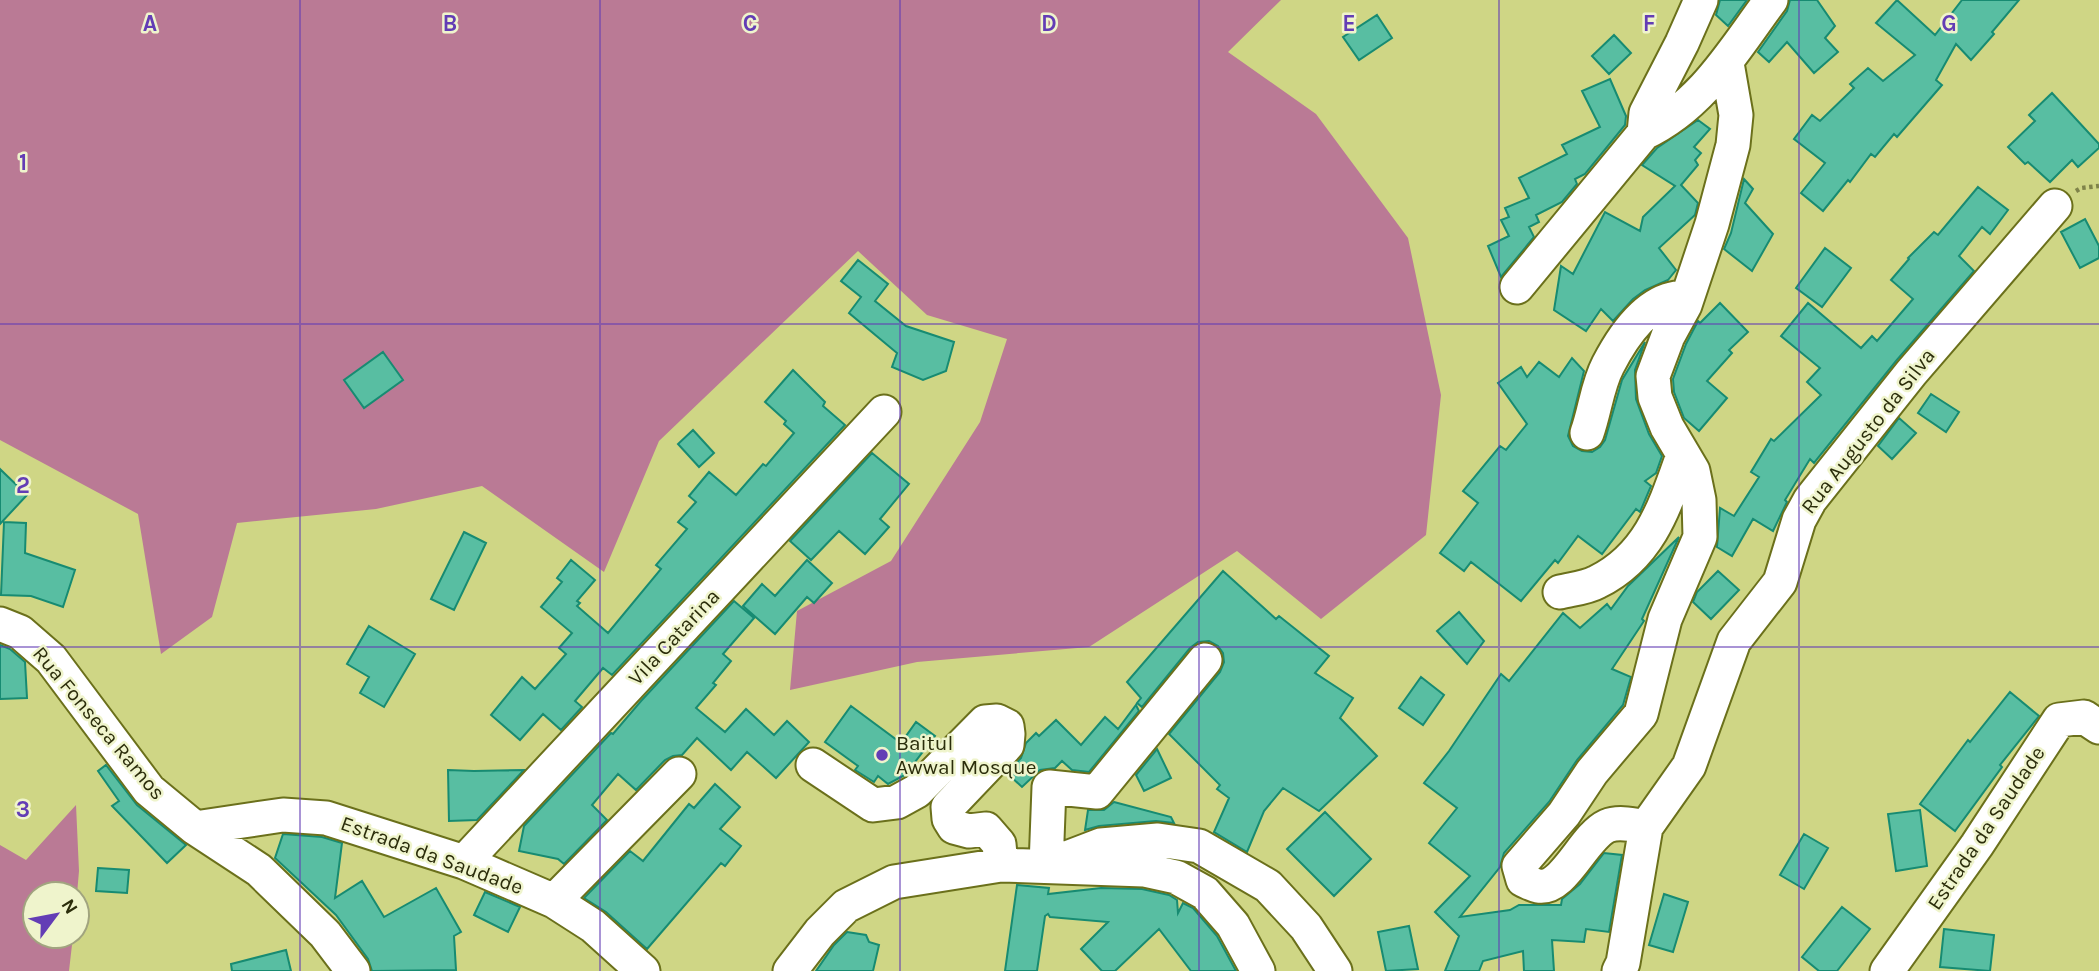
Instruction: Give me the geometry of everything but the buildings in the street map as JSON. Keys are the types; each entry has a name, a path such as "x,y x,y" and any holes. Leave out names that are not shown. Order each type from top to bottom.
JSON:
{"street":[{"path":"1644,133 1647,113 1701,0"},
{"path":"1517,287 1644,133 1661,125 1686,106 1727,63 1770,0"},
{"path":"1619,971 1623,963 1646,827 1609,825 1592,836 1564,874 1550,885 1539,886 1523,880 1519,866 1641,714 1665,619 1700,537 1699,500 1693,471 1667,427 1655,397 1653,376 1668,336 1685,305 1712,224 1733,145 1736,115 1727,63"},
{"name":"Rua Augusto da Silva","path":"1646,827 1689,766 1734,641 1780,582 1799,520 1810,500 1911,373 2055,206"},
{"path":"1587,433 1608,366 1641,317 1662,300 1676,298 1685,305"},
{"name":"Vila Catarina","path":"464,862 884,412"},
{"path":"1560,592 1596,583 1625,564 1652,534 1670,494 1683,455"},
{"name":"Rua Fonseca Ramos","path":"0,624 20,632 51,659 149,790 195,828 259,870 324,934 353,971"},
{"path":"1046,866 1049,787 1097,792 1205,660"},
{"name":"Estrada da Saudade","path":"1887,971 1977,845 2059,720 2084,718 2099,727"},
{"path":"813,765 873,805 897,802 917,791 985,722 997,720 1007,726 1007,745 948,807 949,819 954,827 969,831 986,829 999,844 1001,865"},
{"path":"554,901 679,774"},
{"name":"Estrada da Saudade","path":"195,828 283,816 326,818 464,862 554,901 593,926 643,971"},
{"path":"1046,866 1101,845 1158,839 1199,846 1268,886 1306,927 1335,971"},
{"path":"790,971 846,906 894,882 1001,865 1144,870 1176,877 1205,893 1233,925 1258,971"}],"shaded area":[{"path":"0,0 1281,0 1228,52 1316,114 1408,238 1441,395 1426,535 1321,619 1237,551 1089,647 917,662 790,690 797,611 891,561 980,422 1007,339 927,315 858,251 659,441 604,572 482,486 376,509 237,523 212,617 161,654 138,514 0,440"},
{"path":"76,805 78,880 21,880 21,950 71,950 69,971 0,971 0,845 26,860"}],"place":[{"name":"Baitul Awwal Mosque","path":"882,755"}]}
